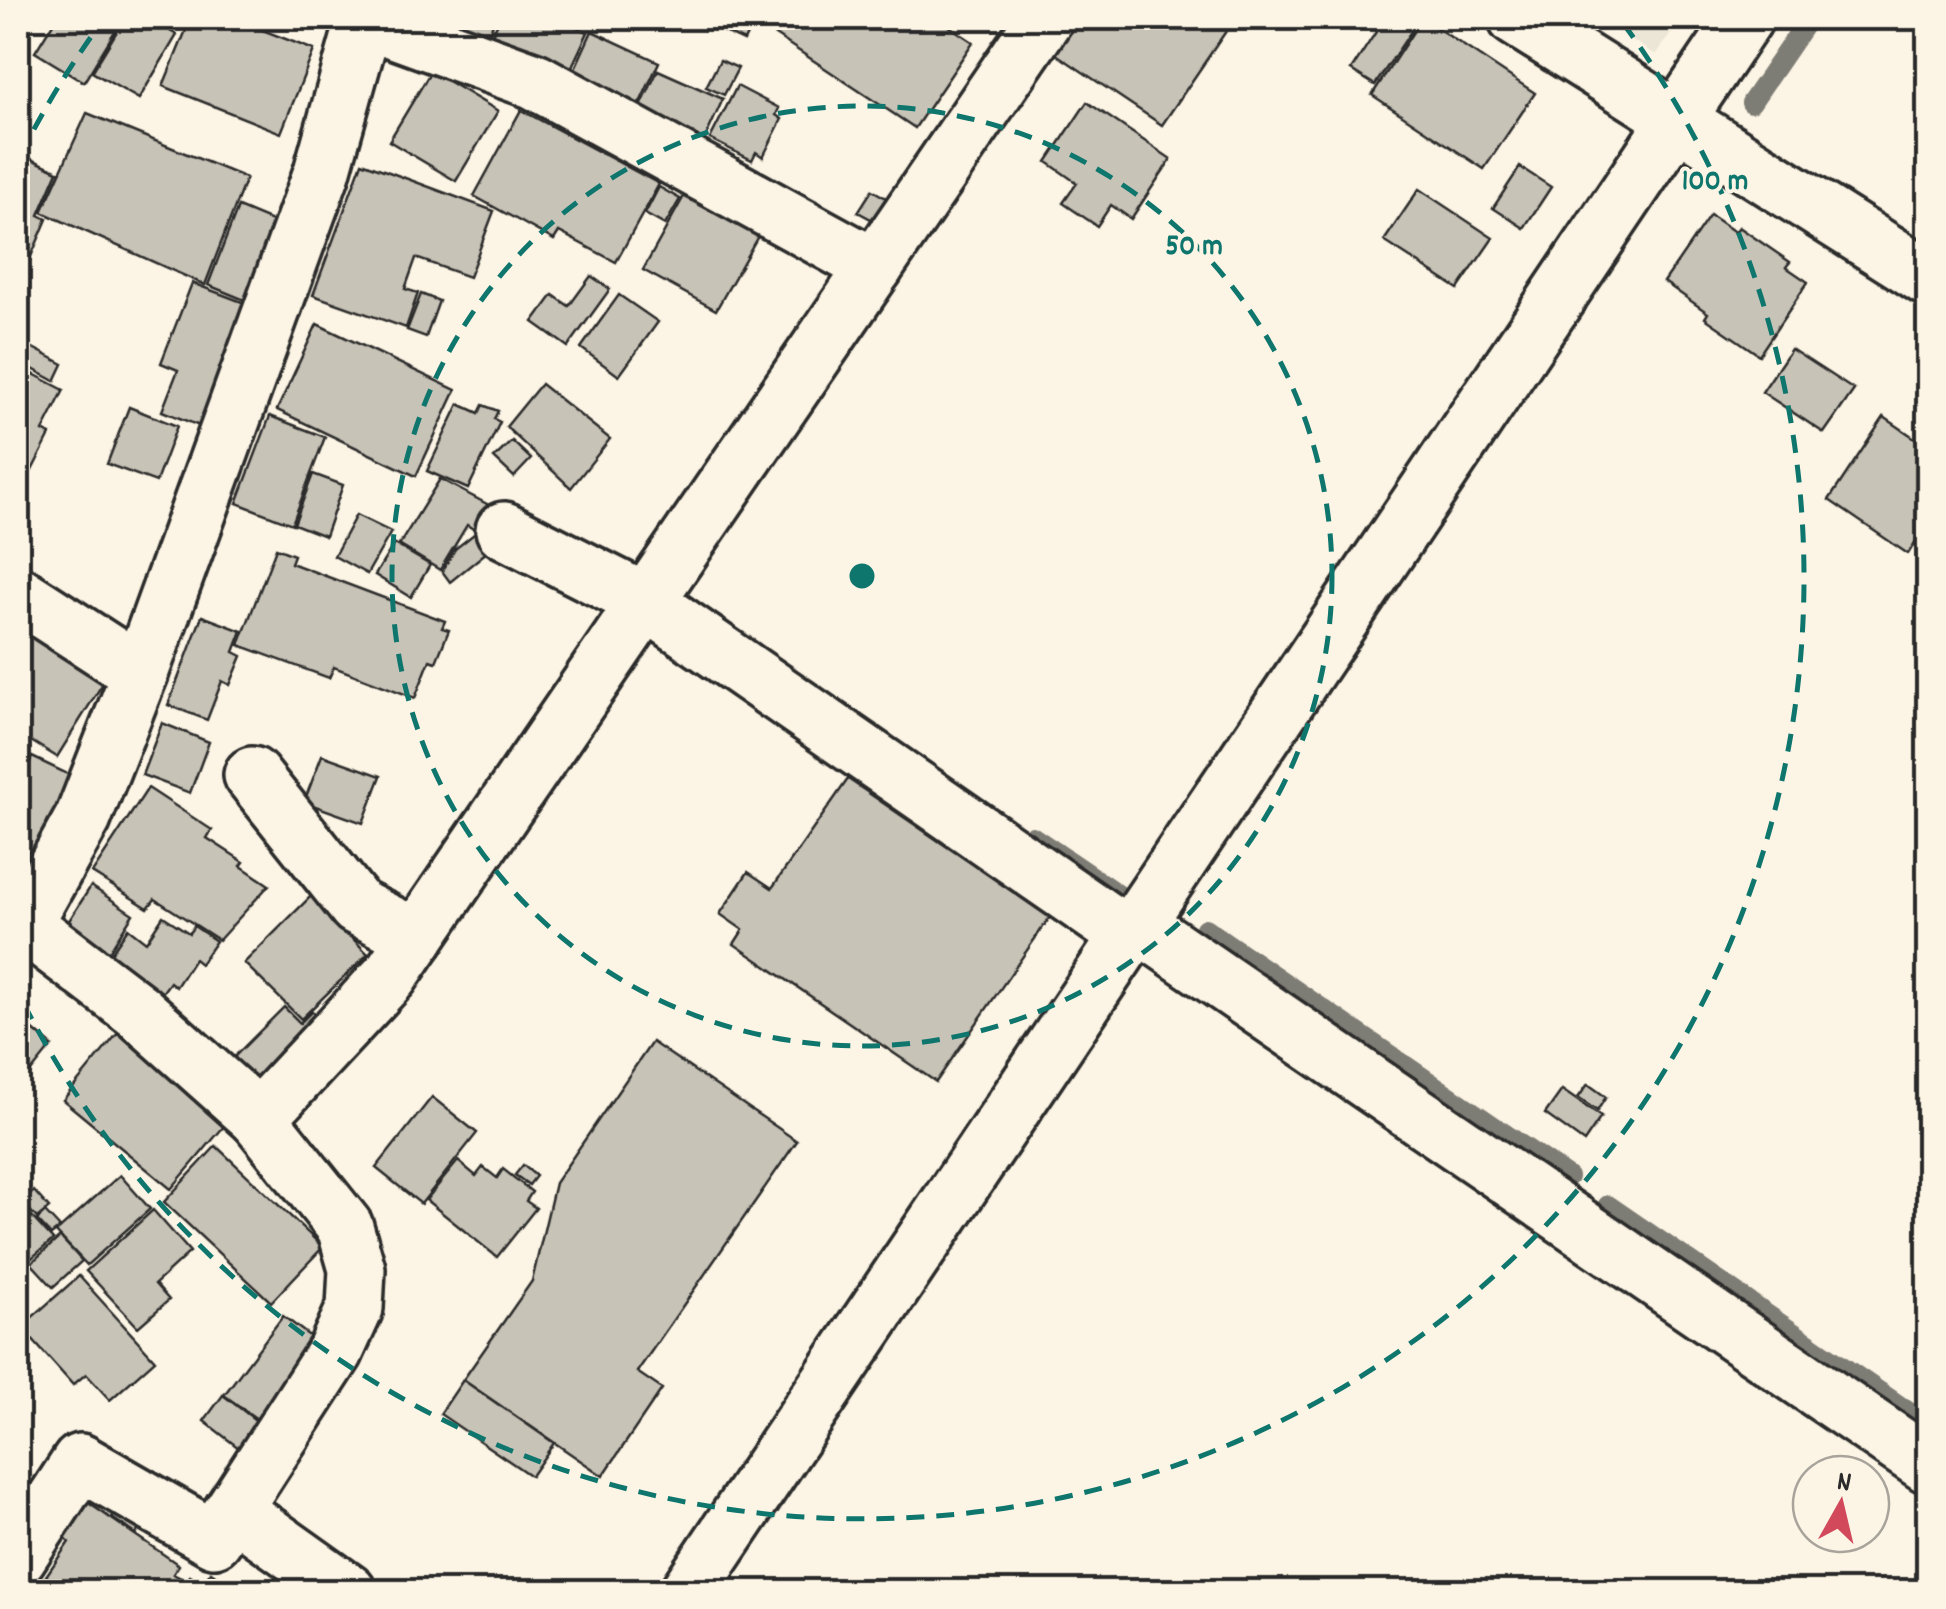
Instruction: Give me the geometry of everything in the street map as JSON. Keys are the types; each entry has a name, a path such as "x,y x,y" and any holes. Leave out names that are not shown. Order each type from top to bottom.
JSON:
{"street":[{"path":"18,1557 80,1462 214,1539 335,1352 355,1308 357,1268 345,1227 258,1118 138,1011 21,930 83,818 140,673 322,172 364,18 535,81 876,267"},
{"path":"258,1118 390,976 1045,18"},
{"path":"1516,18 1928,278"},
{"path":"688,1592 1745,18"},
{"path":"504,530 648,603 1928,1465"},
{"path":"18,594 140,673"},
{"path":"252,775 357,907 417,938"},
{"path":"233,1510 348,1592"}],"shaded area":[{"path":"1596,18 1682,18 1656,55"}],"building":[{"path":"56,18 123,18 84,82 35,52"},
{"path":"125,18 178,18 170,31 177,35 139,99 92,72"},
{"path":"191,18 232,18 314,50 281,133 163,86"},
{"path":"402,18 495,18 483,51"},
{"path":"500,18 557,18 588,32 567,77 489,41"},
{"path":"694,18 755,18 744,41"},
{"path":"770,18 937,18 973,42 915,128 763,27"},
{"path":"1072,18 1235,18 1162,125 1050,50"},
{"path":"1385,18 1418,21 1375,85 1351,70"},
{"path":"1422,18 1535,93 1484,169 1372,95"},
{"path":"592,31 659,62 639,105 572,75"},
{"path":"720,60 738,68 724,95 706,87"},
{"path":"658,70 723,99 703,143 638,113"},
{"path":"431,71 498,111 456,181 389,141"},
{"path":"737,86 779,108 776,115 782,119 763,157 756,152 752,160 710,139"},
{"path":"1087,102 1171,159 1131,219 1111,205 1097,226 1063,203 1077,183 1047,162"},
{"path":"521,110 659,184 616,262 559,232 554,240 474,196"},
{"path":"87,113 246,178 205,285 42,212"},
{"path":"18,153 58,171 39,215 47,219 18,287"},
{"path":"362,162 494,211 469,277 416,258 405,289 418,293 406,328 313,295"},
{"path":"1520,167 1551,187 1524,228 1493,208"},
{"path":"659,187 680,199 665,225 645,214"},
{"path":"688,189 762,229 716,310 643,270"},
{"path":"1419,189 1493,238 1458,289 1384,241"},
{"path":"872,190 886,198 873,220 858,212"},
{"path":"238,207 274,222 260,258 268,260 252,303 208,285"},
{"path":"1710,215 1735,232 1739,227 1790,262 1786,267 1808,282 1759,355 1705,318 1708,313 1664,282"},
{"path":"591,276 610,289 568,347 533,322 553,295 569,306"},
{"path":"192,283 250,305 202,427 162,411 178,370 161,363"},
{"path":"421,294 439,301 426,337 407,330"},
{"path":"619,295 658,322 619,376 581,348"},
{"path":"317,324 456,390 416,476 277,410"},
{"path":"18,340 63,364 55,381 18,361"},
{"path":"1791,349 1854,390 1824,433 1762,392"},
{"path":"18,366 64,390 43,431 50,435 18,498"},
{"path":"541,384 610,439 571,488 506,427"},
{"path":"459,404 479,413 483,405 498,411 494,419 500,422 468,489 427,471"},
{"path":"129,407 177,426 156,482 107,464"},
{"path":"270,416 325,437 292,524 237,503"},
{"path":"1884,417 1928,447 1928,522 1908,554 1829,500"},
{"path":"512,441 531,459 514,477 494,458"},
{"path":"313,474 343,485 325,536 294,524"},
{"path":"440,479 500,511 484,536 467,525 440,570 399,545"},
{"path":"356,515 391,532 367,574 334,556"},
{"path":"474,534 488,551 450,582 442,571 455,549"},
{"path":"394,544 430,565 411,597 375,575"},
{"path":"276,548 294,555 291,563 445,621 442,628 449,630 436,662 430,660 415,698 334,667 329,678 239,645"},
{"path":"202,616 242,631 234,652 242,656 230,685 222,681 207,720 168,705"},
{"path":"18,624 105,680 57,757 18,733"},
{"path":"162,723 209,742 190,793 142,775"},
{"path":"322,755 381,776 363,823 304,802"},
{"path":"32,757 72,776 34,854 18,846 18,788"},
{"path":"848,779 1050,917 936,1082 734,944 743,930 720,914 748,872 772,888"},
{"path":"148,788 212,830 207,838 244,862 241,866 269,885 219,940 155,899 148,908 92,873"},
{"path":"91,886 133,914 107,955 65,927"},
{"path":"311,896 368,954 301,1019 244,963"},
{"path":"163,916 189,933 194,926 216,941 200,964 194,959 176,987 170,982 157,1000 103,965 128,928 146,942"},
{"path":"284,1007 300,1023 312,1011 325,1025 256,1093 227,1064"},
{"path":"18,1017 52,1046 18,1088"},
{"path":"122,1028 231,1118 171,1189 63,1100"},
{"path":"652,1042 797,1141 637,1372 662,1389 603,1476 463,1380 532,1281 555,1183"},
{"path":"1588,1084 1606,1097 1597,1111 1578,1098"},
{"path":"1562,1090 1601,1117 1584,1142 1545,1114"},
{"path":"432,1097 477,1133 421,1204 376,1168"},
{"path":"216,1146 323,1247 271,1302 164,1202"},
{"path":"458,1161 476,1176 483,1167 497,1178 503,1169 532,1192 526,1201 536,1208 497,1257 426,1200"},
{"path":"523,1165 536,1176 529,1185 515,1175"},
{"path":"120,1175 150,1209 87,1265 56,1232"},
{"path":"34,1191 49,1208 37,1218 22,1202"},
{"path":"19,1203 53,1240 27,1262 18,1252"},
{"path":"153,1210 190,1252 155,1284 169,1300 138,1327 86,1271"},
{"path":"45,1212 60,1228 51,1235 37,1220"},
{"path":"60,1237 82,1261 53,1287 31,1263"},
{"path":"79,1276 155,1360 110,1400 86,1374 73,1385 21,1327"},
{"path":"283,1316 324,1347 265,1425 224,1395"},
{"path":"463,1380 554,1443 531,1476 440,1414"},
{"path":"223,1395 263,1426 244,1452 204,1421"},
{"path":"84,1500 179,1565 173,1574 181,1578 171,1592 69,1592 46,1576 69,1542 60,1536"},
{"path":"120,1507 143,1523 136,1534 112,1518"},
{"path":"211,1572 240,1592 180,1592 190,1576 202,1584"}],"waterway":[{"path":"1751,103 1809,18"},
{"path":"1032,836 1119,895"},
{"path":"1205,928 1568,1177"},
{"path":"1608,1205 1928,1425"}]}
